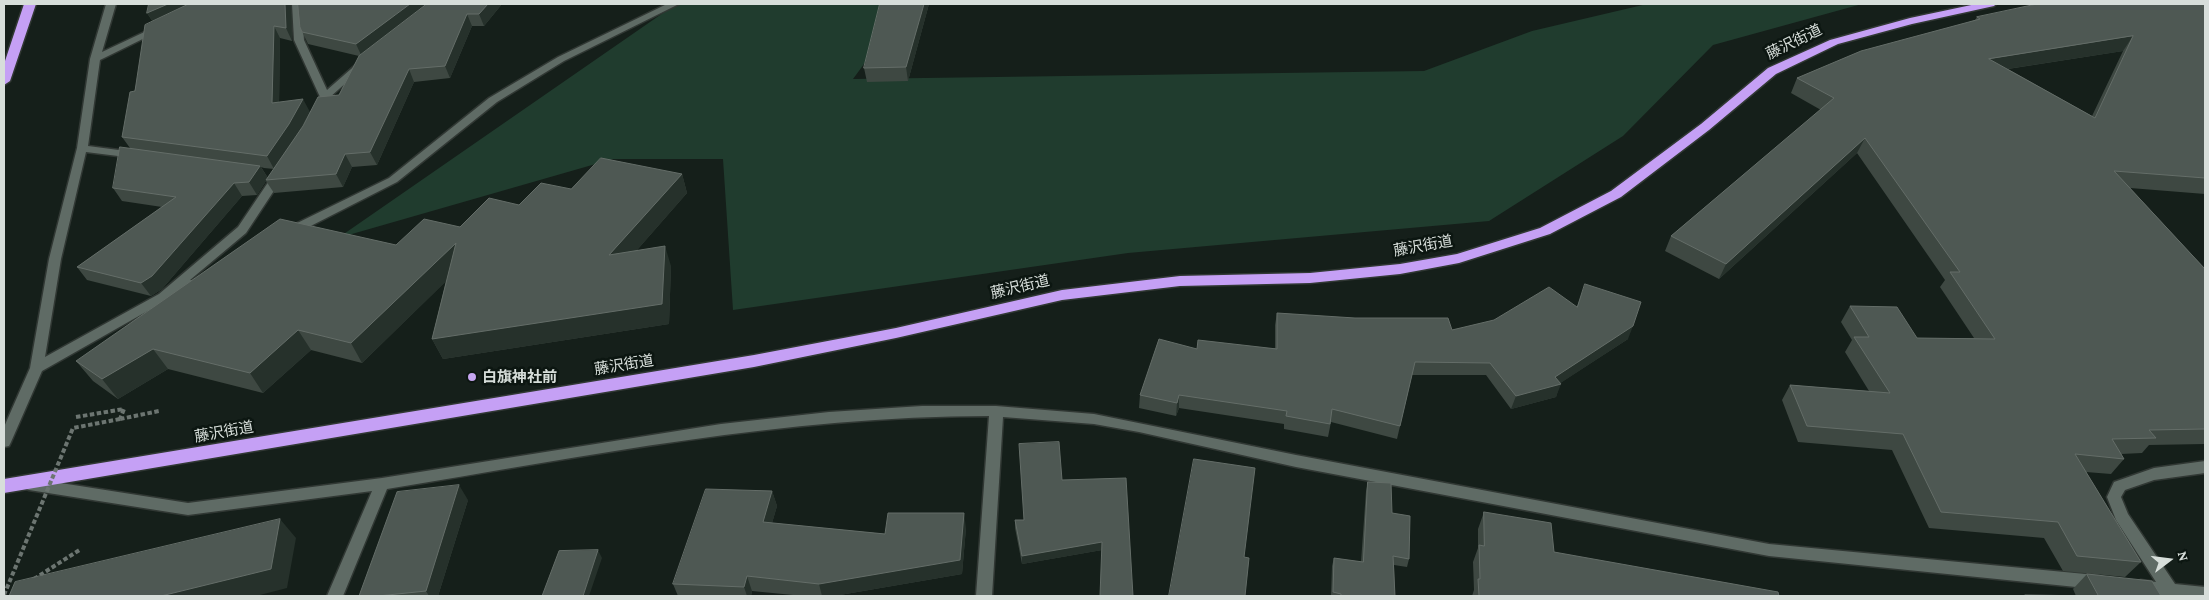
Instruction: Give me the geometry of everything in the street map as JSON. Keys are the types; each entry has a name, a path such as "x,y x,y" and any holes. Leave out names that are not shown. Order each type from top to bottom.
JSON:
{"highway":[{"path":"4,80 30,4"},
{"name":"藤沢街道","path":"4,486 26,484 754,362 896,333 1062,295 1180,282 1310,278 1400,269 1459,258 1545,230 1616,194 1704,127 1772,71 1834,42 1910,21 1990,4"}],"street":[{"path":"4,442 37,368 55,260 82,148 95,59 111,4"},
{"path":"296,4 300,40 325,97"},
{"path":"279,238 393,180 493,100 561,59 674,4"},
{"path":"95,59 164,26"},
{"path":"312,122 325,97 374,55"},
{"path":"82,148 141,156"},
{"path":"162,298 242,230 276,172"},
{"path":"37,368 162,298 205,278"},
{"path":"26,484 188,509 382,484 740,427 838,416 922,411 996,411 1094,419 1139,427 1296,461 1768,550 2111,584"},
{"path":"984,596 996,411"},
{"path":"2170,590 2121,516 2114,497 2119,486 2154,474 2205,468"},
{"path":"335,596 382,484"},
{"path":"2130,586 2199,594"}],"path":[{"path":"76,418 124,409 120,419"},
{"path":"4,595 73,428 159,411"},
{"path":"26,584 81,549"}],"green space":[{"path":"676,4 908,4 853,79 1424,71 1532,31 1647,4 1862,4 1713,45 1623,136 1489,221 1128,253 733,310 723,159 613,159 338,238"}],"building":[{"path":"149,4 168,4 147,13"},
{"path":"189,4 285,4 286,28 274,26 272,103 303,99 289,124 267,156 122,137 130,92 135,91 145,25"},
{"path":"298,4 410,4 356,44 302,32"},
{"path":"427,4 488,4 479,14 467,14 445,66 409,69 370,152 345,154 336,174 266,180 303,126 318,97 339,95 359,56"},
{"path":"880,4 924,4 906,67 864,68"},
{"path":"2037,4 2205,4 2205,178 2114,171 2205,269 2205,429 2149,430 2156,438 2112,439 2124,459 2075,454 2141,562 2077,556 2058,522 1941,512 1903,434 1807,426 1790,385 1890,393 1854,337 1869,337 1850,306 1897,307 1917,338 1995,339 1950,272 1960,272 1865,138 1726,264 1671,236 1834,98 1797,78 1861,51 1980,19 1977,17","holes":["2133,36 2095,118 1989,59"]},
{"path":"120,147 260,166 249,182 234,183 152,276 141,283 77,267 176,197 113,188"},
{"path":"601,158 682,174 609,255 665,246 662,304 432,339 456,243 351,343 298,330 250,373 153,349 102,379 76,361 280,219 396,245 424,219 460,227 489,198 519,205 541,183 571,189"},
{"path":"1585,284 1641,302 1633,326 1555,377 1561,384 1516,396 1490,363 1415,362 1400,426 1332,409 1330,424 1286,416 1287,411 1179,395 1177,403 1140,395 1159,339 1197,349 1198,340 1277,349 1277,313 1355,318 1448,318 1452,330 1494,320 1549,287 1577,307"},
{"path":"1059,442 1062,480 1126,478 1133,596 1100,596 1102,542 1022,556 1015,520 1024,520 1019,444"},
{"path":"1194,459 1255,468 1244,557 1249,558 1245,596 1169,596"},
{"path":"1368,482 1391,483 1392,513 1410,516 1409,559 1393,556 1395,596 1341,596 1341,594 1333,592 1334,558 1363,562"},
{"path":"459,485 426,591 359,596 397,492"},
{"path":"706,489 772,491 763,522 885,534 888,513 964,513 960,560 819,584 747,576 744,587 673,584"},
{"path":"1484,512 1551,523 1554,552 1778,592 1779,596 1479,596 1479,545 1484,546"},
{"path":"280,519 271,569 161,596 9,596 15,582"},
{"path":"598,550 583,596 542,596 559,551"},
{"path":"2087,574 2152,581 2161,596 2099,596"},
{"path":"2025,595 2094,596 2026,596"}],"place":[{"name":"白旗神社前","path":"472,377"}]}
